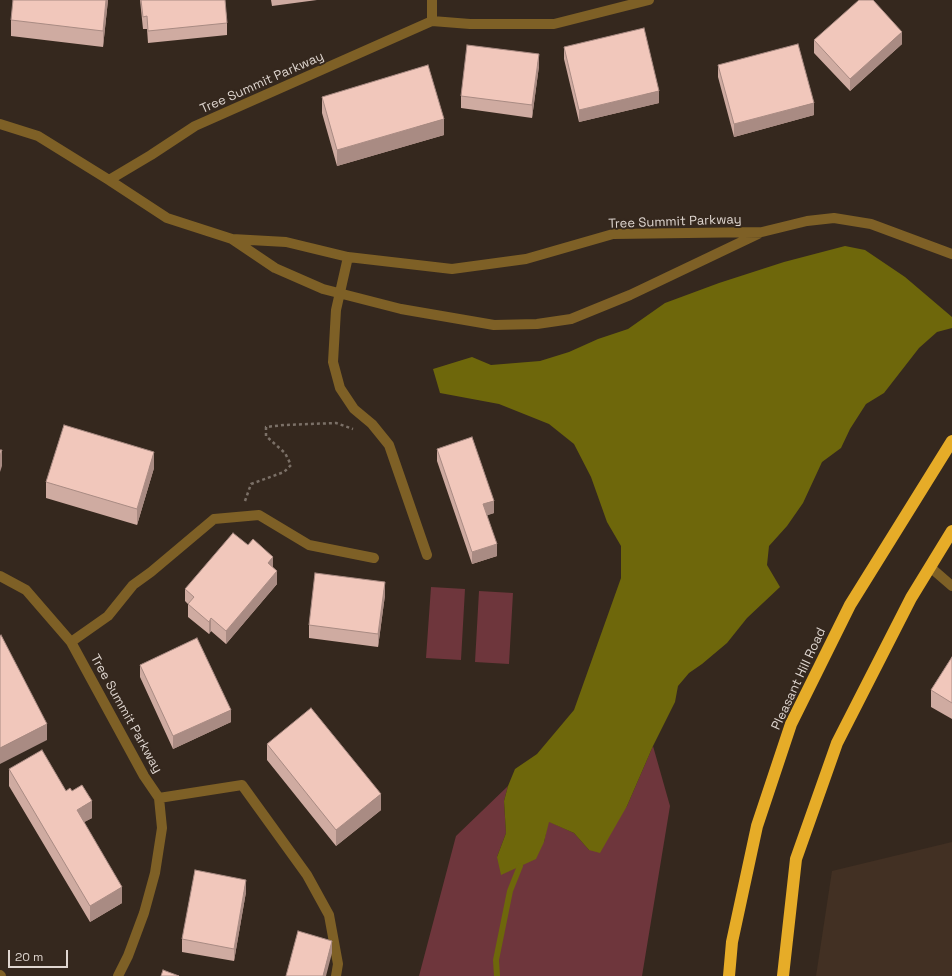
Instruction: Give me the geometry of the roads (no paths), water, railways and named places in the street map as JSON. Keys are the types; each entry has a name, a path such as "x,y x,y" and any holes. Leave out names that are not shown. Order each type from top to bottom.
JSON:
{"highway":[{"name":"Pleasant Hill Road","path":"729,976 732,942 757,826 792,724 850,605 952,442"},
{"path":"783,976 796,860 837,743 906,608 952,530"}],"street":[{"path":"432,0 432,21"},
{"name":"Tree Summit Parkway","path":"109,180 195,126 432,21 470,24 554,24 649,0"},
{"name":"Tree Summit Parkway","path":"0,124 38,136 167,218 232,239 286,242 348,257 452,269 526,259 613,234 762,232 806,221 834,218 871,224 952,254"},
{"path":"232,239 275,268 340,294 401,309 494,325 537,324 571,319 630,295 762,232"},
{"path":"348,257 336,310 333,362 340,388 354,410 372,424 389,445 427,555"},
{"path":"71,642 108,616 133,585 151,572 214,519 259,515 309,545 374,558"},
{"path":"930,567 952,586"},
{"name":"Tree Summit Parkway","path":"0,576 26,590 71,642 144,776 159,798 162,828 155,873 144,913 128,956 118,976"},
{"path":"159,798 242,785 307,876 329,915 338,964 336,976"}],"waterway":[{"path":"497,976 496,960 510,891 520,866"}]}
